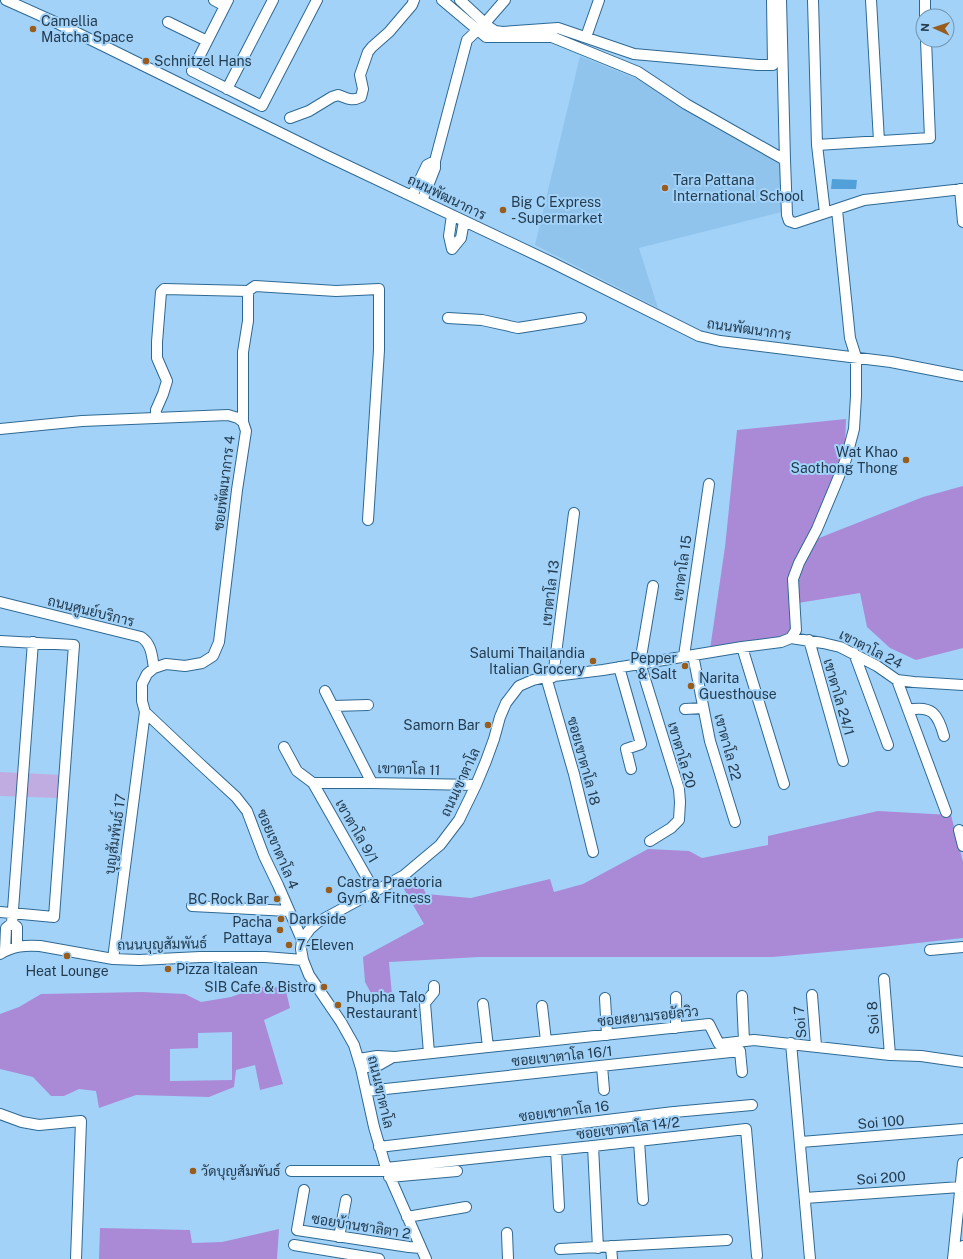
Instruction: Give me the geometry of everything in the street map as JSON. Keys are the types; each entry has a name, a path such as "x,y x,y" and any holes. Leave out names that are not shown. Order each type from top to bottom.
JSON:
{"street":[{"name":"ถนนพัฒนาการ","path":"6,0 55,22 320,153 552,262 699,336 720,340 855,352 891,362 963,376"},
{"path":"184,85 188,74 192,71 226,3 214,0"},
{"path":"227,89 273,0"},
{"path":"192,71 262,106 317,0"},
{"path":"290,118 309,111 338,95 346,99 355,100 361,97 363,89 360,75 368,52 389,32 412,5 414,0"},
{"path":"442,0 486,38 552,37 638,72 686,104 785,160"},
{"path":"460,0 495,31 503,32 558,28 634,54 773,65 772,0"},
{"path":"422,201 436,168 435,161 467,40 486,23 505,0"},
{"path":"586,37 599,0"},
{"path":"782,0 785,160 787,214 789,221 795,223 864,200 961,189 963,222"},
{"path":"813,0 818,145 825,213"},
{"path":"871,0 879,141"},
{"path":"168,22 207,41"},
{"path":"818,145 930,138 926,48"},
{"path":"412,196 427,165 435,161"},
{"path":"792,638 796,630 793,579 799,563 817,529 846,459 854,429 856,396 855,352 850,338 840,208"},
{"path":"452,214 449,236 452,249 461,238 464,221"},
{"path":"156,418 156,410 163,394 166,380 157,358 160,296 162,290 248,291 255,286 336,291 379,289 378,350 368,520"},
{"path":"243,422 243,352 248,320 248,291"},
{"path":"448,318 482,320 518,328 581,318"},
{"name":"ซอยพัฒนาการ 4","path":"0,429 82,421 228,415 238,418 243,422 246,431 237,490 219,642 213,656 202,663 185,666 166,664 154,668"},
{"name":"เขาตาโล 15","path":"688,656 709,484"},
{"name":"เขาตาโล 13","path":"550,677 574,513"},
{"path":"640,663 653,586"},
{"name":"ถนนศูนย์บริการ","path":"0,602 141,637 149,644 154,668"},
{"name":"เขาตาโล 24","path":"792,638 840,647 877,666 897,680 963,685"},
{"name":"ถนนเขาตาโล","path":"426,1259 387,1172 374,1127 360,1063 354,1045 341,1022 309,975 303,960 301,949 302,940 310,929 318,922 376,892 403,876 440,845 460,820 494,740 500,717 506,703 519,686 533,680 550,677 781,642 792,638"},
{"name":"เขาตาโล 24/1","path":"809,640 843,761"},
{"path":"0,641 74,645 54,917 13,918 0,912"},
{"path":"17,946 17,927 13,918 33,642"},
{"path":"742,647 784,784"},
{"path":"854,653 888,745"},
{"name":"เขาตาโล 22","path":"688,656 703,708 710,741 735,822"},
{"name":"เขาตาโล 20","path":"640,663 679,790 680,802 679,820 671,828 650,841"},
{"path":"619,667 641,744 626,749 631,768"},
{"path":"145,712 142,701 142,684 154,668"},
{"name":"ซอยเขาตาโล 18","path":"550,677 593,852"},
{"path":"897,680 946,812"},
{"name":"เขาตาโล 11","path":"325,691 372,782 476,785"},
{"path":"333,706 368,705"},
{"path":"685,709 703,708"},
{"path":"908,710 918,708 927,709 935,714 942,727 944,736"},
{"name":"ซอยเขาตาโล 4","path":"145,712 236,797 248,811 264,856 302,940"},
{"name":"บุญสัมพันธ์ 17","path":"112,959 145,712"},
{"path":"284,747 297,771 313,783 372,782"},
{"name":"เขาตาโล 9/1","path":"313,783 376,892"},
{"path":"961,830 963,846"},
{"path":"192,906 289,911"},
{"path":"3,952 6,928 13,918"},
{"name":"ถนนบุญสัมพันธ์","path":"3,952 17,946 40,946 112,959 139,960 200,957 258,957 303,960"},
{"path":"930,950 963,947"},
{"name":"Soi 8","path":"884,979 890,1054"},
{"path":"429,1053 425,1003 434,992 434,986"},
{"name":"Soi 7","path":"812,995 816,1046"},
{"path":"742,996 744,1041"},
{"path":"676,997 676,1028"},
{"path":"605,998 607,1035"},
{"path":"483,1004 488,1048"},
{"path":"542,1006 546,1041"},
{"name":"ซอยสยามรอยัลวิว","path":"360,1063 377,1056 395,1057 709,1024 719,1044 754,1040 921,1056 963,1062"},
{"path":"791,1044 810,1259"},
{"name":"ซอยเขาตาโล 16/1","path":"367,1091 740,1051 742,1072"},
{"path":"602,1066 604,1090"},
{"name":"ซอยเขาตาโล 16","path":"379,1146 674,1112 752,1105"},
{"path":"0,1114 22,1122 39,1125 80,1121 76,1259"},
{"name":"ซอยเขาตาโล 14/2","path":"387,1172 556,1150 746,1129 757,1256"},
{"name":"Soi 100","path":"800,1142 963,1129"},
{"path":"639,1141 643,1200"},
{"path":"593,1146 598,1248"},
{"path":"556,1150 559,1207"},
{"path":"952,1259 963,1163"},
{"path":"291,1171 457,1171"},
{"name":"Soi 200","path":"804,1198 960,1187"},
{"name":"ซอยบ้านชาลิตา 2","path":"304,1190 297,1230 409,1248 421,1248"},
{"path":"340,1237 346,1200"},
{"path":"407,1217 466,1207"},
{"path":"507,1233 508,1259"},
{"path":"560,1250 727,1240"},
{"path":"294,1245 380,1259"},
{"path":"611,1246 612,1259"},
{"path":"962,1259 963,1246"}],"shaded area":[{"name":"Tara Pattana International School","path":"580,56 637,79 781,165 782,212 639,248 658,308 535,245"},
{"path":"832,179 857,180 856,189 831,189"},
{"path":"846,419 845,443 837,469 812,531 791,568 789,585 791,619 790,630 785,636 771,640 710,649 725,547 737,430"},
{"path":"963,486 963,648 916,660 890,648 867,627 860,593 798,603 798,578 809,553 819,538 923,497"},
{"path":"0,772 62,775 60,798 0,796"},
{"path":"878,811 951,815 963,862 963,938 773,957 479,957 389,962 392,995 373,997 365,982 363,957 424,924 401,884 418,876 426,894 471,898 550,879 554,892 583,884 648,849 689,851 702,858 768,845 768,836"},
{"path":"259,987 285,987 290,1008 264,1020 283,1084 260,1090 255,1065 236,1070 234,1087 209,1097 136,1095 99,1108 96,1091 79,1089 64,1096 51,1096 33,1077 0,1069 0,1014 19,1007 41,994 142,992 185,994 201,1002 231,997","holes":["232,1032 232,1080 170,1081 170,1049 198,1048 198,1033"]},
{"path":"100,1228 190,1230 192,1243 222,1242 279,1229 277,1259 99,1259"}],"place":[{"name":"Camellia Matcha Space","path":"33,29"},
{"name":"Schnitzel Hans","path":"146,61"},
{"name":"Tara Pattana International School","path":"665,188"},
{"name":"Big C Express - Supermarket","path":"503,210"},
{"name":"Wat Khao Saothong Thong","path":"906,460"},
{"name":"Salumi Thailandia Italian Grocery","path":"593,661"},
{"name":"Pepper & Salt","path":"685,666"},
{"name":"Narita Guesthouse","path":"691,686"},
{"name":"Samorn Bar","path":"488,725"},
{"name":"Castra Praetoria Gym & Fitness","path":"329,890"},
{"name":"BC Rock Bar","path":"277,899"},
{"name":"Darkside","path":"281,919"},
{"name":"Pacha Pattaya","path":"280,930"},
{"name":"7-Eleven","path":"289,945"},
{"name":"Heat Lounge","path":"67,956"},
{"name":"Pizza Italean","path":"168,969"},
{"name":"SIB Cafe & Bistro","path":"324,987"},
{"name":"Phupha Talo Restaurant","path":"338,1005"},
{"name":"วัดบุญสัมพันธ์","path":"193,1171"}]}
